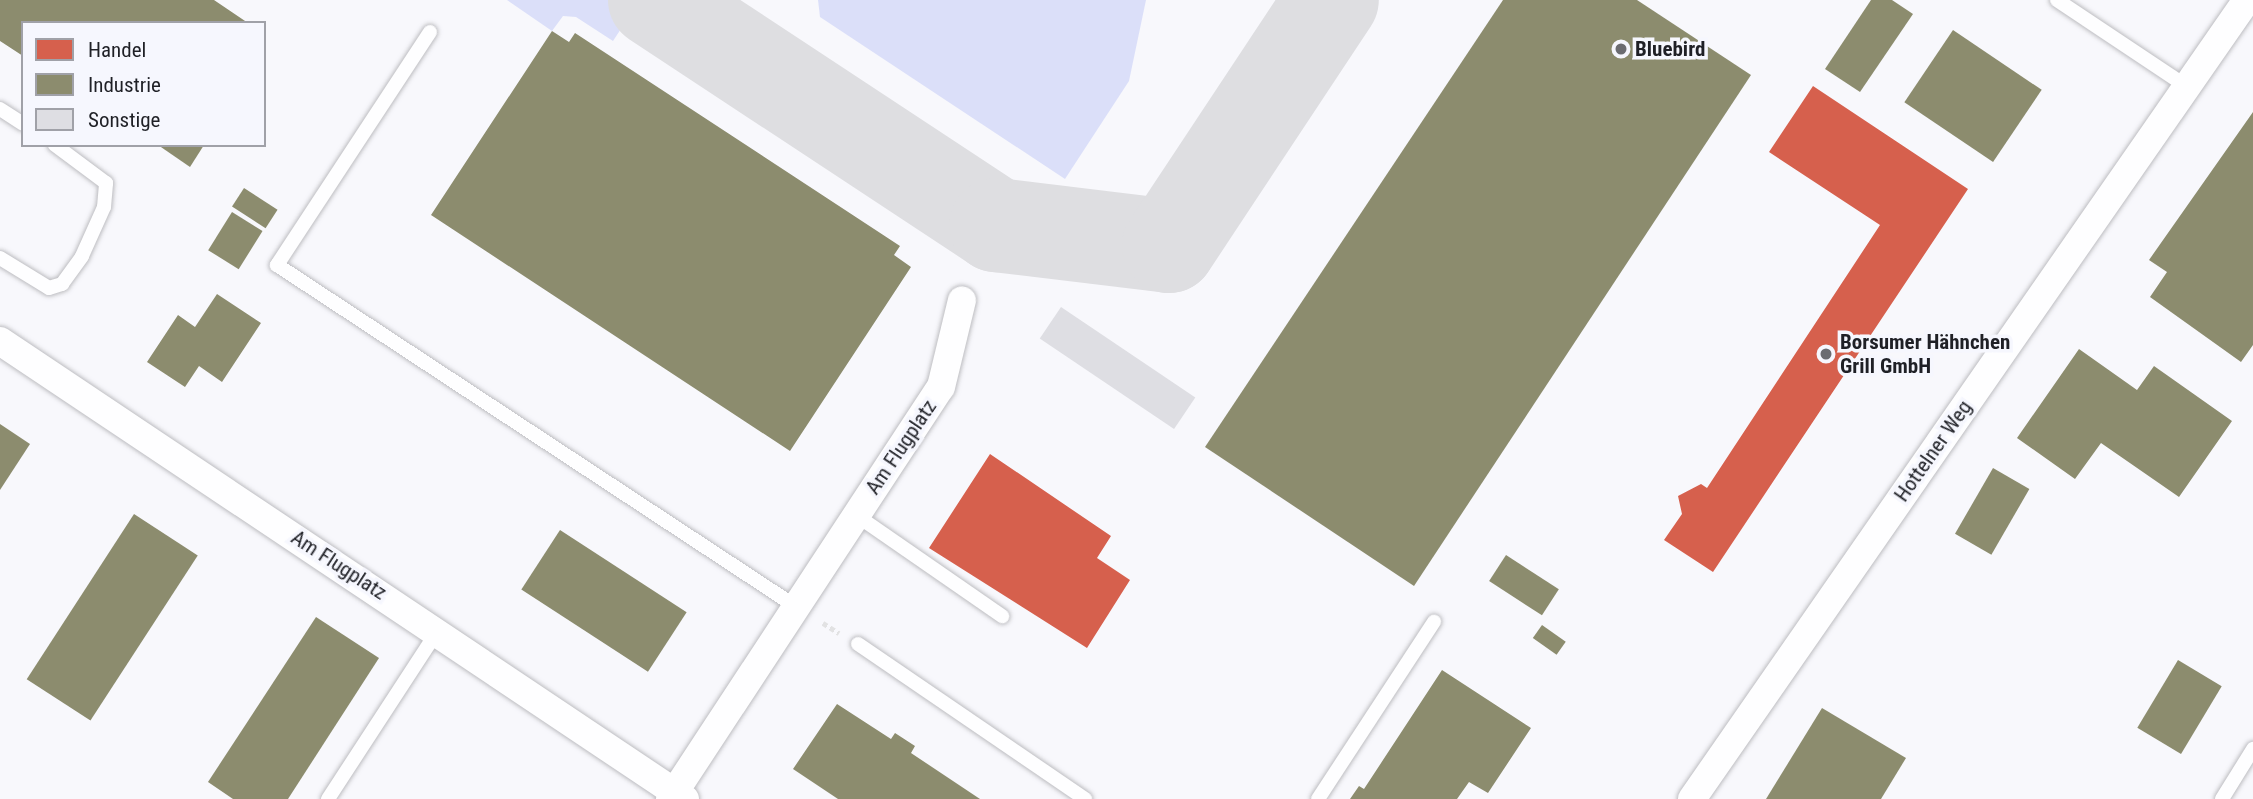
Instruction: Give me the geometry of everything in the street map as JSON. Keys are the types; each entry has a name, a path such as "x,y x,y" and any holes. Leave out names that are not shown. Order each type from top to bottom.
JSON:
{"street":[{"name":"Hottelner Weg","path":"1692,799 2247,0"},
{"name":"Am Flugplatz","path":"0,341 438,630 677,797 795,606 941,387 962,300"}],"lane":[{"path":"2057,0 2186,86"},
{"path":"430,32 277,265 795,606"},
{"path":"0,109 21,123"},
{"path":"0,258 49,288 62,284 82,256 104,206 106,183 58,147"},
{"path":"856,515 1002,616"},
{"path":"1318,799 1434,622"},
{"path":"328,799 438,630"},
{"path":"858,644 1085,799"},
{"path":"2222,799 2253,750"}],"shaded area":[{"path":"507,0 640,0 613,41 576,17 563,16 552,31"},
{"path":"818,0 1146,0 1129,81 1065,179 820,17"}],"building: Handel":[{"name":"Borsumer Hähnchen Grill GmbH","path":"1813,86 1968,189 1713,572 1664,540 1682,514 1678,496 1701,484 1707,488 1880,225 1769,152"},
{"path":"990,454 1111,536 1097,558 1130,580 1087,648 929,548"}],"building: Industrie":[{"path":"0,0 214,0 245,21 21,21 21,55 0,41"},
{"path":"1503,0 1637,0 1751,75 1414,586 1205,447"},
{"path":"1871,0 1892,0 1913,14 1860,92 1825,69"},
{"path":"1953,30 2042,90 1993,162 1904,102"},
{"path":"552,31 569,42 575,33 900,246 894,255 911,267 790,451 431,215"},
{"path":"2253,112 2253,345 2241,362 2150,297 2167,272 2149,260"},
{"path":"161,147 203,147 190,167"},
{"path":"244,188 278,210 266,228 232,206"},
{"path":"232,212 263,231 239,269 208,250"},
{"path":"217,294 261,323 222,382 199,366 185,387 147,362 178,315 195,327"},
{"path":"2079,349 2137,390 2154,366 2232,421 2179,497 2101,443 2075,479 2017,438"},
{"path":"0,424 30,444 0,490"},
{"path":"1993,468 2029,489 1991,555 1955,534"},
{"path":"134,514 198,555 90,721 27,679"},
{"path":"560,530 687,612 648,672 521,590"},
{"path":"1506,555 1559,589 1542,615 1489,581"},
{"path":"316,617 379,658 288,799 233,799 208,782"},
{"path":"1542,625 1566,642 1557,655 1533,638"},
{"path":"2178,660 2222,686 2181,754 2137,728"},
{"path":"1442,670 1531,728 1488,793 1469,782 1457,799 1350,799 1359,786 1364,789"},
{"path":"837,704 891,739 895,733 915,746 911,753 980,799 838,799 793,769"},
{"path":"1822,708 1906,758 1881,799 1766,799"}],"building: Sonstige":[{"path":"1061,307 1195,398 1174,429 1040,339"}],"taxiway":[{"path":"655,0 996,225 1169,246 1332,0"}],"place":[{"name":"Bluebird","path":"1621,49"},
{"name":"Borsumer Hähnchen Grill GmbH","path":"1826,354"}]}
